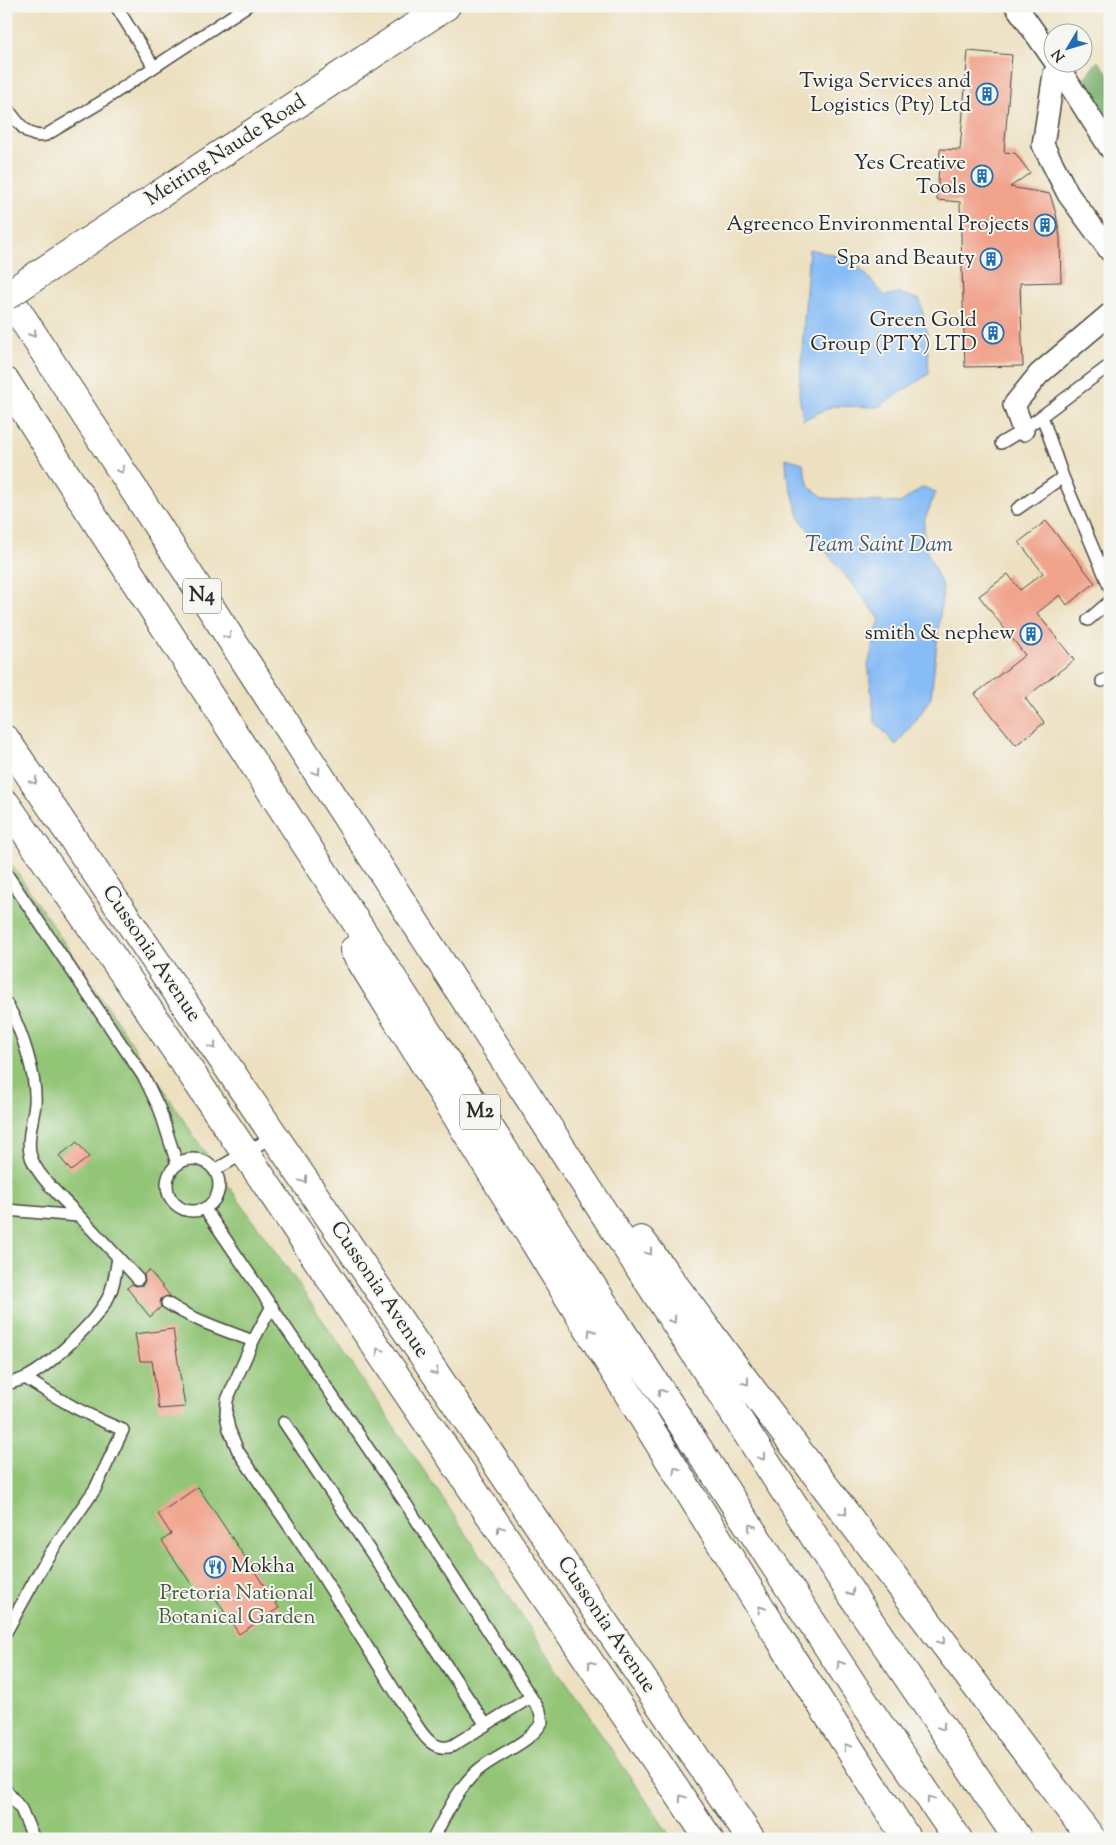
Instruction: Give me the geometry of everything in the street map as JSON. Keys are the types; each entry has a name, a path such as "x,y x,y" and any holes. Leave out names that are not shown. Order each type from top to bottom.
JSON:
{"main road":[{"name":"Meiring Naude Road","path":"6,295 446,6"},
{"name":"N4","path":"6,295 398,898"},
{"name":"M2","path":"6,382 868,1708 958,1839"},
{"path":"6,408 317,889 873,1788 907,1839"},
{"name":"Cussonia Avenue","path":"6,740 751,1839"},
{"name":"Cussonia Avenue","path":"6,804 246,1153 709,1839"},
{"name":"M2","path":"398,898 860,1607 1018,1839"},
{"path":"398,898 455,972 563,1134 703,1324 1092,1839"},
{"path":"873,1788 896,1839"}],"street":[{"path":"1016,6 1044,50"},
{"path":"1053,72 1043,145 1068,194 1110,251"},
{"path":"1058,72 1110,148"},
{"path":"1023,430 1014,405 1039,374 1110,314"}],"lane":[{"path":"116,6 154,67"},
{"path":"6,107 24,129 34,136 46,135 98,104 247,6"},
{"path":"1001,443 1023,430 1110,365"},
{"path":"1042,416 1063,477 1110,588"},
{"path":"1017,510 1063,477"},
{"path":"1088,620 1110,602"},
{"path":"6,873 145,1079 160,1110 177,1164"},
{"path":"6,1003 20,1029 33,1078 35,1102 29,1144 33,1162 48,1183 138,1279"},
{"path":"215,1170 274,1136"},
{"path":"197,1158 207,1162 215,1170 220,1180 219,1192 214,1202 205,1209 196,1211 186,1210 177,1206 167,1190 167,1180 170,1171 177,1164 186,1159 197,1158"},
{"path":"205,1209 406,1504 540,1711 542,1722 533,1733 478,1770 469,1779 456,1795 433,1839"},
{"path":"6,1210 80,1216"},
{"path":"6,1384 25,1378 58,1353 99,1312 108,1298 114,1280 118,1257"},
{"path":"167,1303 180,1311 253,1342"},
{"path":"272,1306 253,1342 227,1400 226,1415 229,1429 238,1451 313,1561 424,1736 432,1744 445,1748 452,1746 531,1697"},
{"path":"6,1632 47,1558 94,1489 123,1430 60,1400 25,1378"},
{"path":"284,1422 486,1725"},
{"path":"6,1790 21,1809 34,1839"}],"green space":[{"path":"1098,61 1110,75 1110,121 1084,78 1089,72 1094,72 1094,66"},
{"name":"Pretoria National Botanical Garden","path":"6,856 217,1170 290,1272 672,1839 6,1839"}],"water":[{"path":"809,249 853,260 885,296 898,293 920,300 927,332 929,374 878,407 833,406 803,420 799,394"},
{"name":"Team Saint Dam","path":"786,458 803,463 809,487 825,498 900,503 923,487 936,492 924,521 924,544 943,588 931,697 896,745 875,722 868,665 880,619 800,519 787,476"}],"building":[{"path":"968,51 1012,55 1004,152 1015,153 1030,173 1010,187 1050,194 1056,214 1060,237 1061,282 1020,283 1023,366 965,367 960,202 937,200 940,149 960,150"},
{"name":"smith & nephew","path":"1046,521 1095,583 1067,605 1060,595 1037,613 1074,660 1025,698 1044,723 1016,745 975,694 1025,655 979,596 1008,574 1020,590 1043,573 1019,542"},
{"path":"77,1142 89,1157 71,1171 59,1156"},
{"path":"149,1270 171,1297 167,1296 161,1299 161,1307 150,1317 127,1288 132,1284 136,1286 143,1285 145,1281 144,1274"},
{"path":"173,1329 185,1407 159,1409 152,1361 140,1361 135,1334"},
{"name":"Mokha","path":"198,1487 279,1608 239,1634 212,1593 202,1600 162,1541 171,1534 158,1514"}],"place":[{"name":"Twiga Services and Logistics (Pty) Ltd","path":"987,94"},
{"name":"Yes Creative Tools","path":"982,176"},
{"name":"Agreenco Environmental Projects","path":"1045,225"},
{"name":"Spa and Beauty","path":"991,259"},
{"name":"Green Gold Group (PTY) LTD","path":"993,333"},
{"name":"smith & nephew","path":"1031,634"},
{"name":"Mokha","path":"215,1567"}]}
